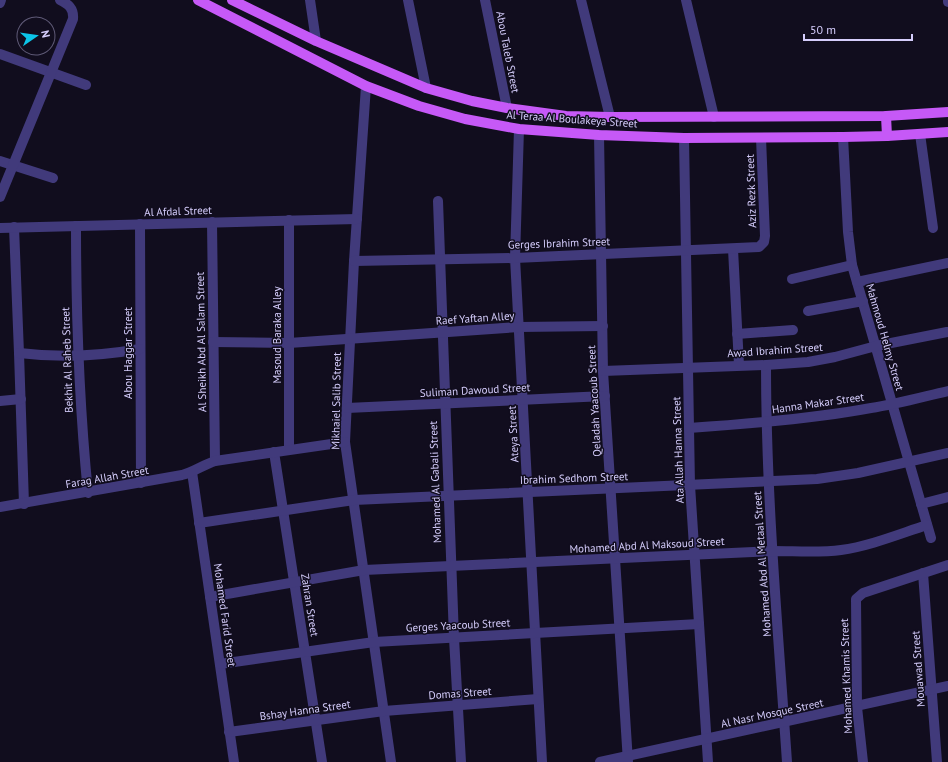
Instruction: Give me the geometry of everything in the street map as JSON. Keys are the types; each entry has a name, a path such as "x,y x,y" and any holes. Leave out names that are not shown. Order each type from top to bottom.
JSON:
{"main road":[{"name":"Al Teraa Al Boulakeya Street","path":"198,0 366,86 419,106 459,117 519,129 599,135 684,138 844,138 948,132"},
{"path":"221,12 228,0"},
{"name":"Al Teraa Al Boulakeya Street","path":"232,0 316,41 426,88 472,101 507,108 566,116 610,117 886,116 948,112"},
{"path":"886,116 887,136"}],"street":[{"path":"0,197 73,15 71,7 60,0"},
{"path":"310,0 316,41"},
{"path":"408,0 426,88"},
{"name":"Abou Taleb Street","path":"485,0 507,108"},
{"path":"581,0 610,117"},
{"path":"686,0 714,117"},
{"path":"0,54 86,85"},
{"name":"Mikhaiel Salib Street","path":"366,86 354,261 345,442 391,762"},
{"name":"Ateya Street","path":"519,129 515,258 542,762"},
{"path":"920,134 933,228"},
{"name":"Qeladah Yaacoub Street","path":"599,135 603,371 628,759"},
{"name":"Ata Allah Hanna Street","path":"684,138 690,486 708,762"},
{"name":"Aziz Rezk Street","path":"761,138 764,242"},
{"name":"Mahmoud Helmy Street","path":"844,138 848,232 852,265 931,538"},
{"path":"0,161 53,178"},
{"name":"Mohamed Al Gabali Street","path":"438,202 444,404 461,762"},
{"name":"Al Afdal Street","path":"0,228 357,219"},
{"name":"Masoud Baraka Alley","path":"289,220 289,450"},
{"name":"Al Sheikh Abd Al Salam Street","path":"212,222 215,461"},
{"name":"Abou Haggar Street","path":"140,224 141,483"},
{"name":"Bekhit Al Raheb Street","path":"76,226 77,356 82,440 88,493"},
{"path":"14,227 24,504"},
{"name":"Gerges Ibrahim Street","path":"354,261 515,258 733,249 759,247 764,242"},
{"path":"733,249 739,365"},
{"path":"857,282 948,263"},
{"path":"792,279 852,265"},
{"path":"808,311 863,301"},
{"name":"Raef Yaftan Alley","path":"213,342 289,343 519,327 603,326"},
{"path":"737,334 794,330"},
{"name":"Awad Ibrahim Street","path":"603,371 808,362 946,332"},
{"path":"19,352 37,355 77,356 113,354 140,349"},
{"name":"Mohamed Abd Al Metaal Street","path":"766,365 768,482 787,762"},
{"name":"Hanna Makar Street","path":"689,428 766,422 842,413 893,404 948,391"},
{"name":"Suliman Dawoud Street","path":"347,408 605,396"},
{"path":"0,401 21,400"},
{"name":"Farag Allah Street","path":"0,508 88,493 192,472 205,464 215,461 345,442"},
{"name":"Zahran Street","path":"274,452 322,762"},
{"name":"Ibrahim Sedhom Street","path":"199,523 354,500 690,486 825,478 858,473 948,453"},
{"name":"Mohamed Farid Street","path":"192,472 234,762"},
{"path":"921,504 948,498"},
{"name":"Mohamed Abd Al Maksoud Street","path":"210,597 364,570 773,551 841,550 927,525"},
{"path":"923,573 948,565"},
{"name":"Mohamed Khamis Street","path":"863,762 857,706 856,599 863,593 923,573"},
{"name":"Mouawad Street","path":"923,573 937,762"},
{"name":"Gerges Yaacoub Street","path":"220,664 374,642 699,624"},
{"name":"Al Nasr Mosque Street","path":"600,762 628,759 707,739 948,686"},
{"name":"Domas Street","path":"384,711 538,699"},
{"name":"Bshay Hanna Street","path":"229,732 384,711"}]}
